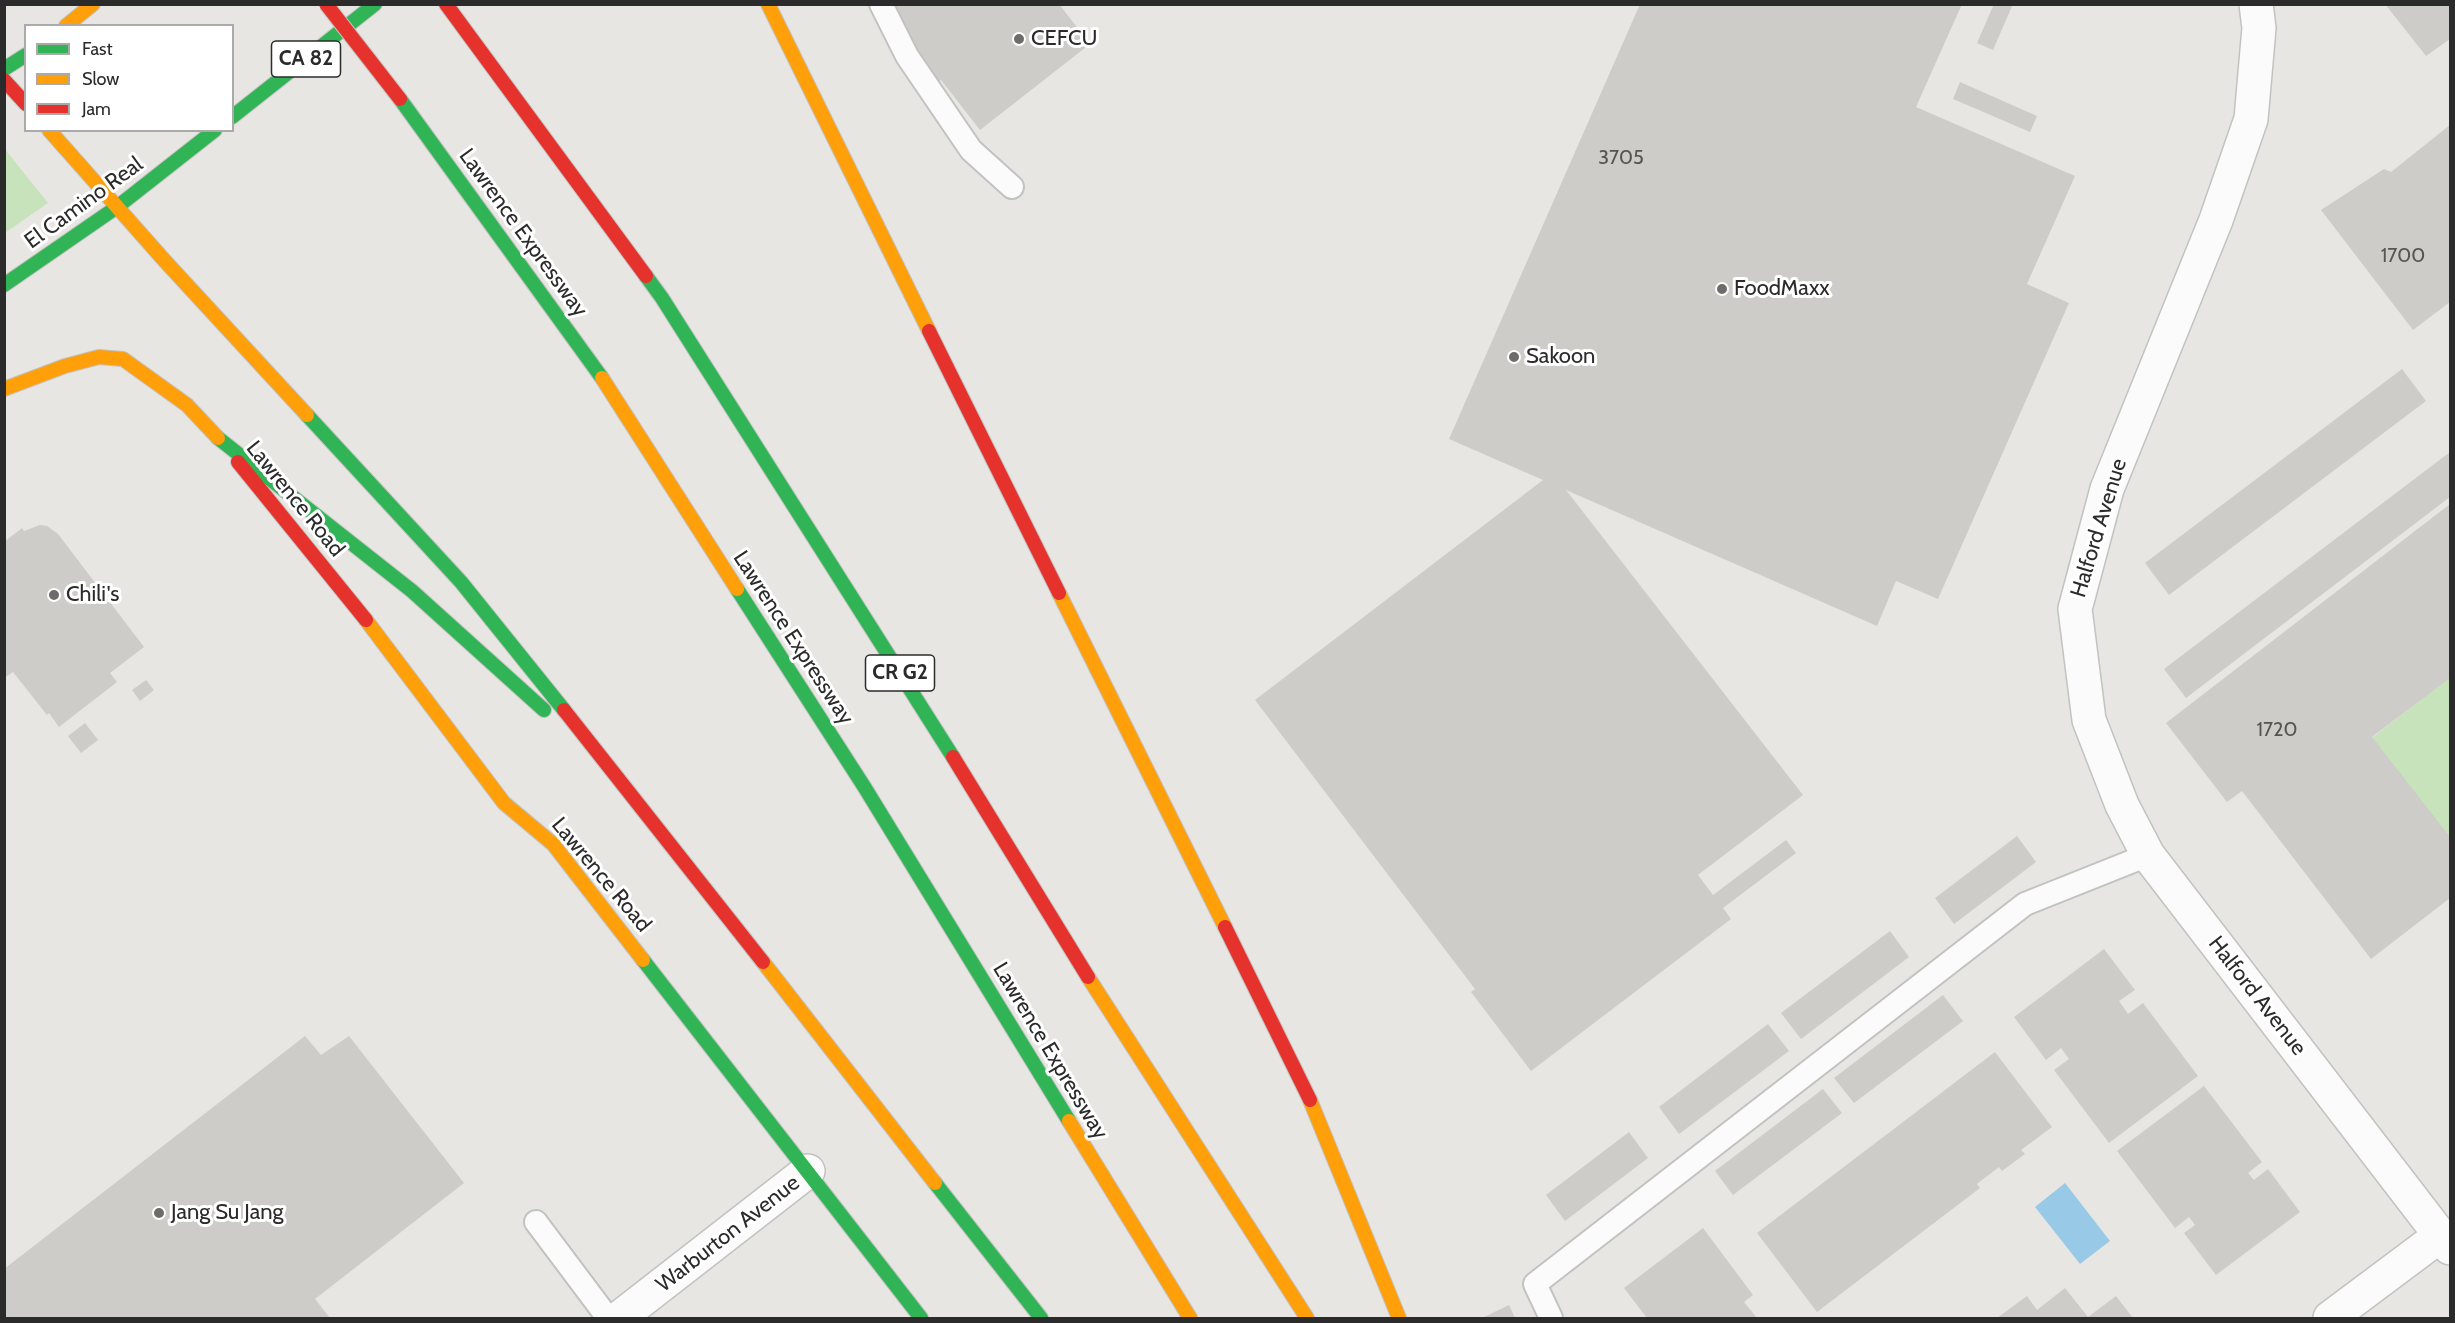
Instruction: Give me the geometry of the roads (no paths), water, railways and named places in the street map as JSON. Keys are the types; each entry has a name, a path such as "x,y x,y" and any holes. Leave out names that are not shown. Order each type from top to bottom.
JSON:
{"main road":[{"path":"68,24 93,4"},
{"name":"Lawrence Expressway","path":"326,4 400,99 589,358 865,788 1190,1318"},
{"name":"CA 82","path":"234,115 375,4"},
{"name":"CR G2","path":"446,4 662,298 936,731 1137,1056 1308,1318"},
{"path":"768,4 1116,711 1302,1080 1400,1318"},
{"path":"4,69 24,56"},
{"path":"4,80 24,102"},
{"path":"51,132 461,582 620,779 1041,1318"},
{"name":"El Camino Real","path":"4,285 117,207 212,132"},
{"path":"4,389 65,366 99,357 123,359 137,367 187,405 218,438 412,591 620,779"},
{"name":"Lawrence Road","path":"218,438 357,608 504,803 553,844 921,1318"}],"street":[{"name":"Halford Avenue","path":"2256,4 2259,28 2251,118 2216,220 2107,489 2075,609 2089,720 2122,805 2148,855 2446,1242"},
{"name":"Warburton Avenue","path":"623,1316 808,1171"},
{"path":"2330,1318 2446,1242"}],"lane":[{"path":"881,4 907,56 971,150 1012,187"},
{"path":"1551,1318 1535,1284 1921,984 2025,904 2148,855"},
{"path":"536,1222 623,1316"}],"water":[{"path":"2065,1183 2110,1241 2080,1264 2035,1207"}],"place":[{"name":"CEFCU","path":"1019,39"},
{"name":"FoodMaxx","path":"1722,289"},
{"name":"Sakoon","path":"1514,357"},
{"name":"Chili's","path":"54,595"},
{"name":"Jang Su Jang","path":"159,1213"}]}
